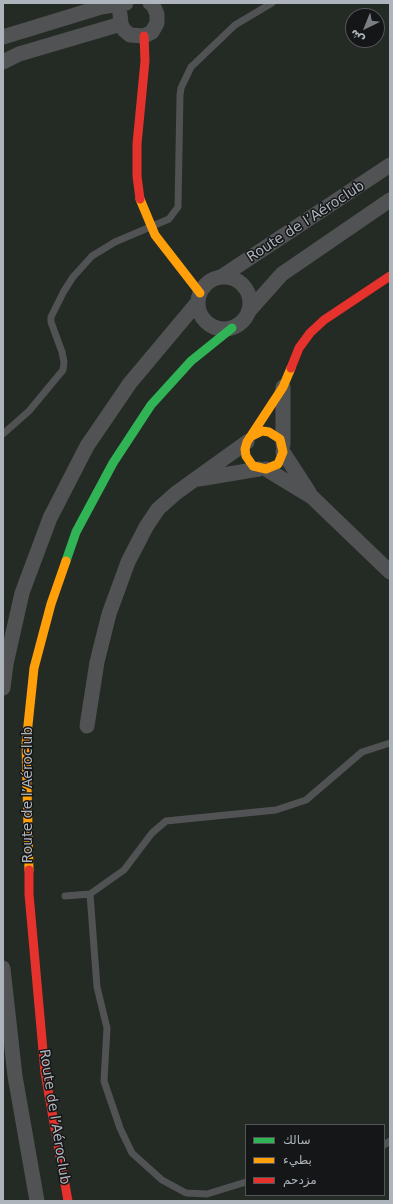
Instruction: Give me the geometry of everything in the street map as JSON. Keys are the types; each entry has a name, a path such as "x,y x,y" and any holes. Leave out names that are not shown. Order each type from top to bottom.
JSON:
{"street":[{"path":"126,3 120,16 121,24 124,30 130,35 144,36 152,32 157,24 157,14 153,5 150,3"},
{"path":"3,37 101,7 126,3"},
{"path":"3,62 19,54 121,24"},
{"path":"144,36 145,61 137,144 137,176 140,198 155,235 179,266 198,298 200,315 208,325 216,328 232,328 239,325 248,312 250,303 244,287 230,278 215,279 179,266"},
{"name":"Route de l’Aéroclub","path":"215,279 390,165"},
{"name":"Route de l’Aéroclub","path":"248,312 282,274 390,200"},
{"path":"312,496 263,469 253,466 246,456 248,440 283,387 299,348 310,332 329,316 390,276"},
{"path":"3,688 6,664 22,593 50,518 87,446 130,383 215,279"},
{"name":"Route de l’Aéroclub","path":"68,1201 44,1073 29,901 26,839 26,744 34,668 50,604 76,532 113,463 151,405 191,362 232,328"},
{"path":"196,480 263,469 278,464 283,448 283,387"},
{"path":"87,726 97,662 109,614 128,562 146,526 158,509 176,493 262,431 269,432 280,439 283,448 312,496 390,572"},
{"path":"3,968 15,1076 37,1201"}],"lane":[{"path":"3,434 29,410 63,370 64,362 62,352 51,322 51,317 73,277 92,256 115,242 169,219 178,207 180,96 184,79 191,67 235,25 272,3"},
{"path":"65,896 90,894 124,870 152,833 166,821 276,810 306,800 362,752 390,743"},
{"path":"90,894 97,987 107,1028 104,1081 120,1128 132,1153 162,1180 186,1193 207,1194 245,1182"}],"shaded area":[{"path":"3,3 390,3 390,1201 3,1201"}],"traffic: fast":[{"path":"66,561 76,532 113,463 151,405 191,361 232,328"}],"traffic: slow":[{"path":"140,199 155,235 200,293"},
{"path":"250,437 262,431 269,432 280,439 283,452 278,464 266,469 253,466 246,456 245,449 247,442 283,387 291,368"},
{"path":"29,870 26,744 34,668 51,604 66,561"}],"traffic: jam":[{"path":"140,199 137,176 137,144 145,61 144,36"},
{"path":"291,368 299,348 310,333 324,320 390,276"},
{"path":"29,870 29,894 45,1073 68,1201"}]}
